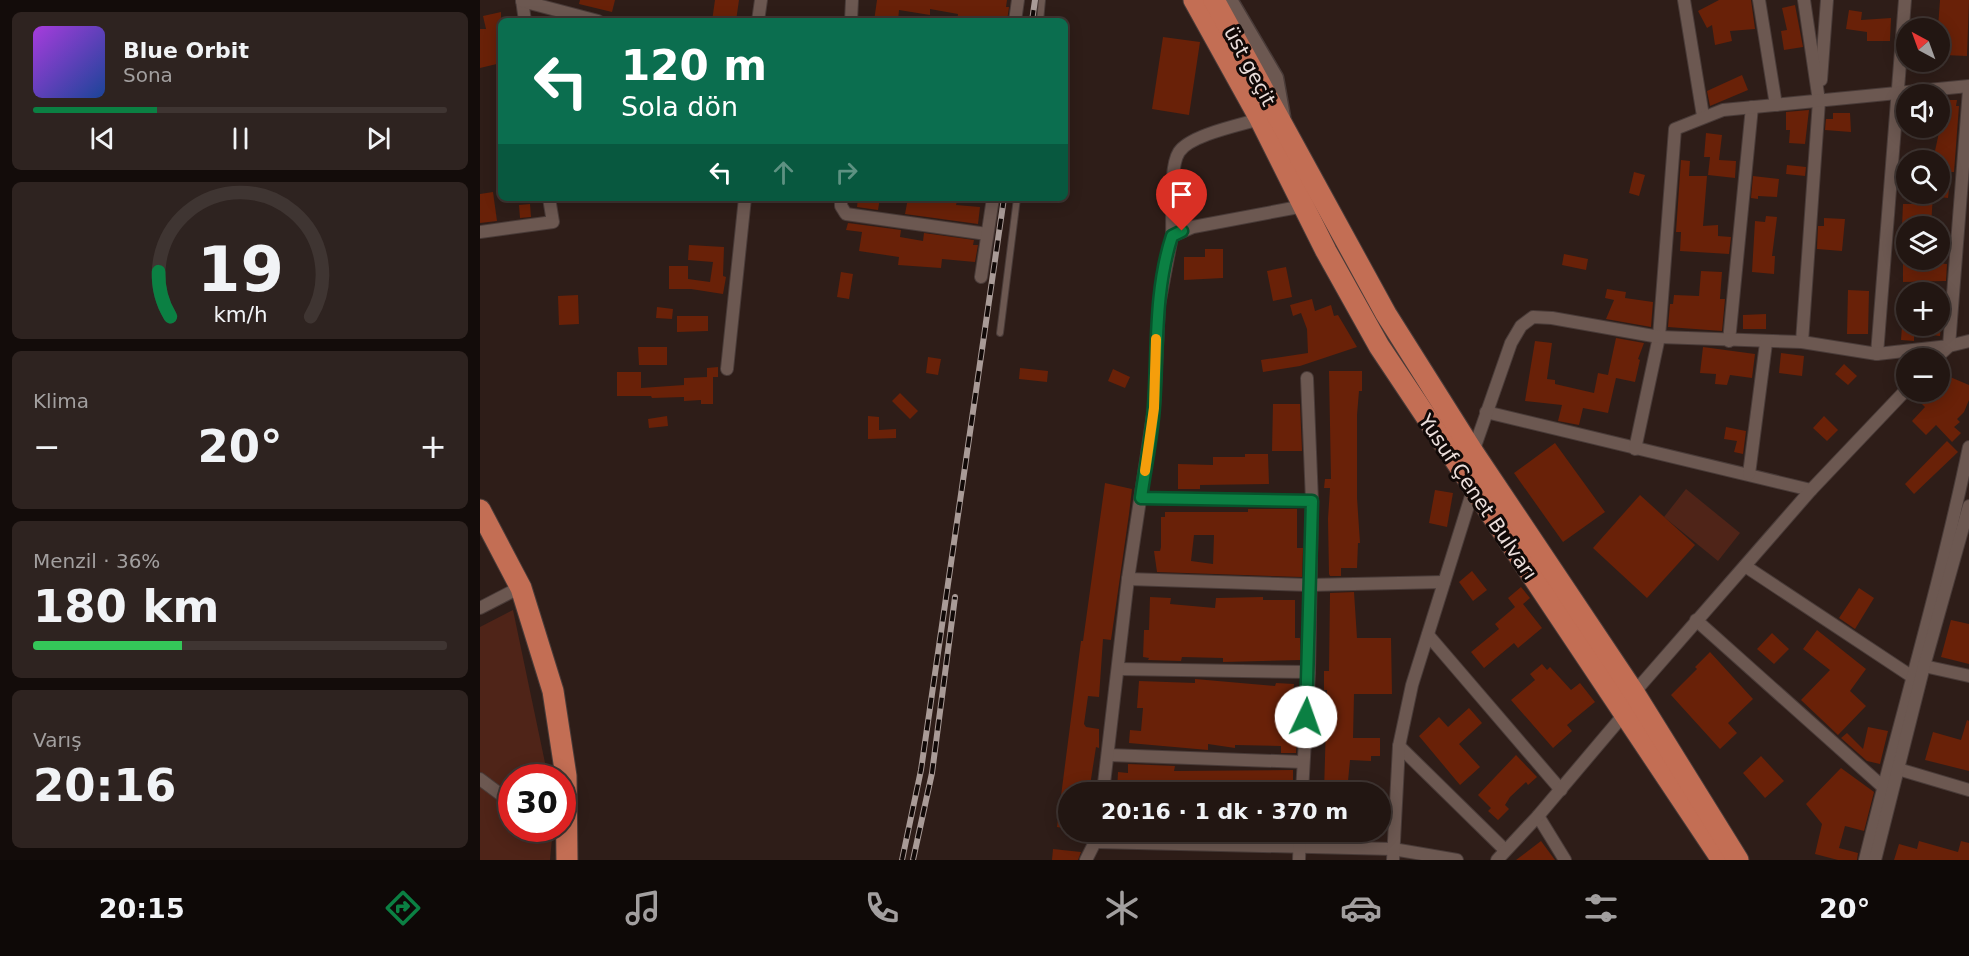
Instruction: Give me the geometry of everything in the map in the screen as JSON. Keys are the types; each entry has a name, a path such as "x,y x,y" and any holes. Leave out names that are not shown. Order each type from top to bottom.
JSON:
{"highway":[{"name":"Yusuf Çenet Bulvarı","path":"1194,0 1260,118 1379,346 1722,860"},
{"name":"üst geçit","path":"1215,0 1285,132"},
{"name":"Yusuf Çenet Bulvarı","path":"1285,132 1386,314 1473,452 1633,690 1738,860"},
{"path":"480,510 521,588 553,691 566,776 567,860"},
{"path":"480,520 517,589 530,625 549,700 560,764"},
{"path":"562,842 562,860"}],"street":[{"path":"758,18 761,0"},
{"path":"851,18 852,0"},
{"path":"1016,18 1018,0"},
{"path":"1104,782 1128,579 1154,408 1159,305 1172,236 1174,170 1179,150 1189,142 1260,118 1240,96 1185,0"},
{"path":"1229,0 1275,78 1285,132"},
{"path":"1684,0 1703,116"},
{"path":"1759,0 1776,105"},
{"path":"1804,0 1819,101"},
{"path":"1802,342 1827,0"},
{"path":"1899,84 1905,0"},
{"path":"525,18 522,1 587,18"},
{"path":"1949,346 1969,88 1950,89"},
{"path":"1635,449 1659,337 1675,129 1723,110 1896,93"},
{"path":"1729,341 1752,107"},
{"path":"1877,354 1896,118"},
{"path":"480,232 553,222 550,201"},
{"path":"727,369 745,201"},
{"path":"841,201 840,206 846,214 987,234"},
{"path":"981,277 992,201"},
{"path":"1172,236 1193,227 1304,206"},
{"path":"1473,452 1510,343 1521,326 1533,317 1552,318 1659,337 1802,342 1877,354 1949,346 1969,341"},
{"path":"1749,474 1766,342"},
{"path":"1302,782 1309,672 1312,501 1307,378"},
{"path":"1399,746 1501,855 1538,816 1624,716 1633,690 1811,490 1896,401"},
{"path":"1486,412 1811,490"},
{"path":"1865,860 1882,787 1953,522 1969,447"},
{"path":"1393,854 1399,746 1412,685 1473,490"},
{"path":"1141,498 1312,501"},
{"path":"1875,860 1924,666 1967,529 1969,506"},
{"path":"1745,566 1911,676"},
{"path":"1128,579 1309,585 1444,582"},
{"path":"480,608 517,589"},
{"path":"1696,620 1882,787"},
{"path":"1428,635 1561,790"},
{"path":"1924,666 1969,676"},
{"path":"1119,669 1309,672"},
{"path":"1108,754 1303,762"},
{"path":"1898,770 1969,790"},
{"path":"480,779 498,792"},
{"path":"1538,816 1564,860"},
{"path":"1086,860 1094,842"},
{"path":"1156,842 1299,854 1393,854 1456,860"}],"lane":[{"path":"1040,18 1042,0"},
{"path":"1000,333 1017,201"}],"shaded area":[{"path":"1686,489 1740,533 1718,561 1664,517"},
{"path":"513,610 545,764 498,764 498,842 552,842 550,860 480,860 480,627"}],"building":[{"path":"580,0 615,0 612,12 579,4"},
{"path":"715,0 739,0 736,18 712,18"},
{"path":"877,0 1007,0 1006,7 1009,7 1007,18 957,18 958,14 930,9 930,15 899,10 898,18 874,18"},
{"path":"1719,0 1751,0 1755,29 1730,31 1732,41 1715,45 1712,25 1707,28 1698,11"},
{"path":"1940,0 1969,0 1967,56 1950,55 1950,18 1939,18"},
{"path":"1795,5 1803,47 1784,50 1781,31 1787,30 1782,8"},
{"path":"1849,10 1862,12 1861,20 1891,18 1890,41 1867,41 1867,32 1846,29"},
{"path":"501,12 501,18 498,18 498,64 480,68 480,29 486,29 483,16"},
{"path":"1163,37 1200,42 1189,115 1152,109"},
{"path":"1742,75 1748,90 1710,106 1707,91"},
{"path":"1950,100 1957,100 1956,106 1959,106 1954,172 1951,172 1950,181 1950,150 1935,150 1938,138 1950,138"},
{"path":"1809,110 1805,144 1789,143 1790,130 1786,130 1786,112"},
{"path":"1833,113 1850,113 1851,132 1825,130 1826,119 1833,119"},
{"path":"1706,133 1722,135 1719,160 1736,161 1735,178 1708,175 1710,157 1704,157"},
{"path":"1681,160 1690,161 1689,176 1707,176 1703,226 1718,225 1718,236 1731,237 1729,254 1680,251 1681,232 1676,232"},
{"path":"1787,165 1806,167 1805,176 1786,174"},
{"path":"1634,172 1645,175 1639,196 1629,193"},
{"path":"1753,176 1779,179 1777,197 1751,198"},
{"path":"493,192 497,221 480,223 480,194"},
{"path":"858,201 880,201 878,210 857,207"},
{"path":"907,201 957,201 956,205 980,207 978,224 905,214"},
{"path":"530,204 531,217 520,218 519,205"},
{"path":"1903,204 1932,204 1932,216 1902,216"},
{"path":"1766,216 1777,217 1772,256 1775,256 1774,274 1752,272 1755,221 1765,222"},
{"path":"1824,218 1845,219 1842,251 1817,249 1818,226 1824,226"},
{"path":"848,223 901,230 900,237 923,241 924,233 974,240 973,245 978,245 975,262 942,259 941,268 898,265 899,257 859,251 862,232 846,230"},
{"path":"689,245 724,247 723,276 726,277 723,294 691,289 669,289 669,266 688,266 688,279 710,282 713,262 688,260"},
{"path":"1205,249 1223,249 1223,278 1184,280 1184,257 1205,257"},
{"path":"1564,254 1588,259 1586,270 1562,265"},
{"path":"1286,267 1292,297 1273,301 1267,271"},
{"path":"1903,270 1947,270 1946,281 1903,282"},
{"path":"1701,271 1722,272 1720,299 1725,299 1722,331 1668,327 1670,304 1673,304 1674,295 1699,296"},
{"path":"841,272 853,274 849,299 837,297"},
{"path":"1607,289 1626,292 1625,298 1653,302 1651,327 1606,319 1614,300 1605,298"},
{"path":"1848,290 1869,291 1868,334 1847,334"},
{"path":"578,295 579,324 559,325 558,296"},
{"path":"1312,299 1315,311 1331,305 1334,316 1338,315 1357,347 1300,366 1263,372 1261,360 1308,353 1307,329 1301,313 1293,316 1290,305"},
{"path":"657,307 673,309 672,319 656,318"},
{"path":"1766,314 1766,329 1743,329 1743,315"},
{"path":"677,316 708,316 708,331 677,332"},
{"path":"1901,336 1914,336 1914,341 1901,340"},
{"path":"1616,338 1644,343 1638,359 1640,360 1635,382 1616,378 1608,413 1583,408 1579,425 1558,421 1562,405 1525,401 1535,341 1552,343 1547,379 1555,380 1555,384 1594,393 1598,373 1608,375"},
{"path":"638,347 667,347 667,365 639,365"},
{"path":"1703,347 1755,354 1752,378 1730,375 1727,385 1715,384 1716,374 1700,373"},
{"path":"1781,353 1804,356 1802,376 1779,373"},
{"path":"928,357 941,359 938,375 926,373"},
{"path":"1844,364 1857,376 1848,385 1835,374"},
{"path":"718,367 718,377 713,377 713,404 701,404 701,400 684,401 684,397 617,396 617,372 641,372 641,388 684,385 684,378 707,377 707,368"},
{"path":"1020,368 1048,371 1047,382 1019,379"},
{"path":"1113,369 1130,377 1125,388 1108,381"},
{"path":"1329,371 1362,371 1362,391 1359,391 1357,415 1357,498 1360,543 1358,543 1357,568 1341,568 1341,576 1330,576 1329,574 1330,488 1324,488 1325,479 1331,479"},
{"path":"1950,377 1969,385 1969,400 1964,412 1957,419 1960,422 1954,427 1961,433 1952,442 1936,425 1926,435 1912,421 1925,407 1920,402 1950,402"},
{"path":"900,393 918,411 910,419 892,401"},
{"path":"1273,404 1300,404 1302,451 1272,451"},
{"path":"667,416 668,426 649,428 648,419"},
{"path":"868,416 879,417 879,430 896,429 896,438 868,439"},
{"path":"1824,416 1838,430 1827,441 1813,428"},
{"path":"1726,427 1746,431 1743,454 1734,452 1737,441 1724,439"},
{"path":"1947,441 1958,452 1914,494 1905,484"},
{"path":"1555,443 1605,512 1563,542 1514,473"},
{"path":"1245,454 1268,454 1269,484 1200,485 1200,489 1178,489 1178,464 1213,465 1213,457 1245,457"},
{"path":"1105,483 1132,489 1111,640 1103,639 1099,697 1088,696 1084,724 1086,727 1099,729 1099,748 1096,747 1091,782 1063,782 1081,641 1083,641"},
{"path":"1435,490 1453,493 1447,527 1429,523"},
{"path":"1640,495 1695,545 1647,598 1593,548"},
{"path":"1248,509 1297,509 1297,548 1303,548 1302,577 1157,572 1154,551 1160,551 1161,517 1165,517 1165,512 1248,512","holes":["1194,535 1214,535 1213,564 1191,561"]},
{"path":"1472,571 1487,590 1473,601 1459,582"},
{"path":"1521,587 1530,598 1523,604 1542,628 1518,648 1514,643 1484,668 1471,652 1499,629 1495,624 1515,607 1508,598"},
{"path":"1859,588 1874,598 1855,629 1839,618"},
{"path":"1354,592 1357,638 1391,638 1392,694 1354,694 1353,738 1380,738 1380,756 1371,756 1371,761 1350,760 1348,782 1324,782 1327,690 1324,690 1324,671 1329,671 1330,593"},
{"path":"1150,597 1171,598 1170,604 1215,608 1216,598 1263,597 1263,600 1295,600 1295,638 1300,638 1301,660 1223,662 1223,658 1182,657 1181,661 1148,660 1149,658 1143,657 1144,630 1149,630"},
{"path":"1951,620 1969,624 1969,664 1941,657"},
{"path":"1817,630 1866,669 1850,691 1866,706 1838,735 1801,700 1830,670 1803,649"},
{"path":"1772,633 1789,649 1774,664 1757,649"},
{"path":"1710,652 1753,699 1728,723 1737,733 1720,749 1671,695"},
{"path":"1542,664 1547,670 1550,667 1571,690 1580,683 1595,702 1567,725 1572,731 1553,748 1511,700 1535,680 1530,674"},
{"path":"1195,679 1275,686 1276,683 1294,684 1288,736 1297,736 1296,753 1281,753 1281,746 1235,745 1235,748 1208,744 1208,750 1129,743 1130,730 1141,731 1143,708 1137,708 1139,681 1195,683"},
{"path":"1469,708 1482,723 1459,744 1480,767 1460,785 1419,736 1439,717 1448,727"},
{"path":"1967,720 1969,721 1969,771 1925,760 1933,732 1961,740"},
{"path":"1868,727 1888,731 1880,764 1867,761 1841,738 1847,733 1863,749"},
{"path":"1516,755 1537,777 1528,785 1526,782 1510,797 1505,805 1509,809 1498,820 1488,811 1491,808 1478,795"},
{"path":"1761,756 1784,781 1765,798 1743,773"},
{"path":"1128,764 1175,766 1174,771 1293,770 1293,782 1118,782 1118,772 1128,773"},
{"path":"1841,768 1874,792 1864,831 1845,826 1839,848 1858,853 1857,860 1838,860 1815,854 1822,824 1806,804"},
{"path":"1541,841 1555,860 1516,860"},
{"path":"1919,841 1958,852 1961,841 1969,843 1969,860 1894,860 1899,844 1917,849"},
{"path":"1053,849 1081,852 1078,860 1052,860"}],"railway":[{"path":"1032,18 1035,0"},
{"path":"902,860 921,770 1004,201"},
{"path":"913,860 932,773 955,597"}],"slow traffic":[{"path":"1145,471 1154,408 1156,339"}],"route":[{"path":"1182,231 1172,236 1167,250 1156,336 1154,408 1141,498 1312,501 1306,717"}]}
